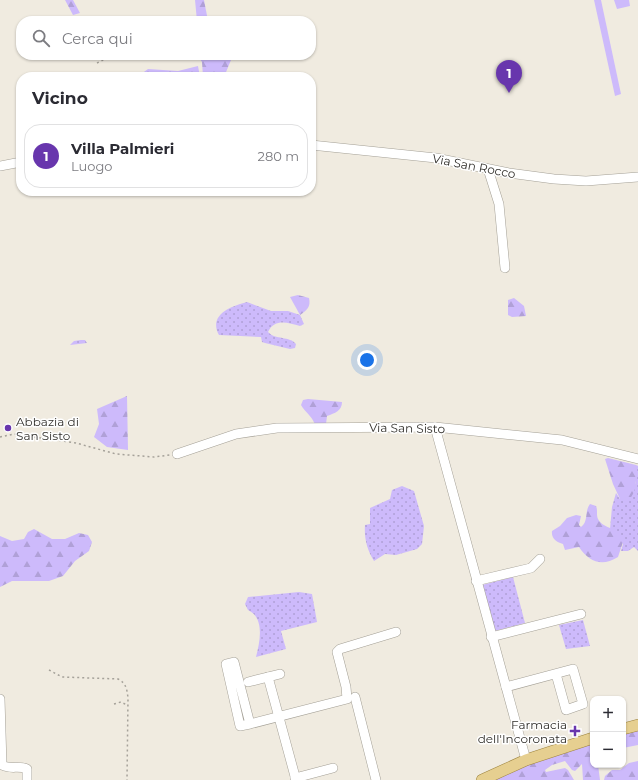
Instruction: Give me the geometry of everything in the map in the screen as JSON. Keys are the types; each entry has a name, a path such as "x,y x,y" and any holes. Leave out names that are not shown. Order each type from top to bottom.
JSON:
{"main road":[{"path":"626,728 638,725"},
{"path":"482,780 526,760 590,739"}],"street":[{"name":"Via San Rocco","path":"316,146 436,158 488,170 554,179 586,181 638,177"},
{"path":"0,166 16,163"},
{"path":"488,170 499,204 504,268"},
{"path":"435,426 491,637 526,760"},
{"name":"Via San Sisto","path":"177,454 236,434 277,428 435,426 562,440 638,459"},
{"path":"476,581 531,568 540,559"},
{"path":"491,637 580,614"},
{"path":"250,724 234,662 226,664 240,726 250,724 280,717 347,699 346,687 337,652 340,649 396,632"},
{"path":"506,687 556,674 573,670 583,704 566,710 556,674"},
{"path":"248,682 280,674"},
{"path":"268,677 296,779 333,768"},
{"path":"355,697 376,780"},
{"path":"0,699 2,765 27,769 27,780"}],"path":[{"path":"97,63 103,60"},
{"path":"0,436 14,434 124,454 154,457 177,454"},
{"path":"49,670 62,677 118,679 123,681 126,687 127,705 126,780"},
{"path":"114,704 121,702 127,705"}],"green space":[{"path":"65,0 73,0 80,13 73,15"},
{"path":"195,0 204,0 207,16 197,16"},
{"path":"594,0 601,0 621,94 615,96"},
{"path":"614,0 629,0 630,6 617,9"},
{"path":"201,60 231,60 226,72 203,72"},
{"path":"198,66 199,72 144,72 148,69 178,71"},
{"path":"298,295 309,298 308,308 300,315 290,297"},
{"path":"514,298 524,306 526,316 512,317 508,315 508,300"},
{"path":"247,302 271,311 288,311 300,315 304,324 300,326 278,323 268,332 274,336 290,340 296,344 295,348 290,349 265,343 262,342 261,337 219,335 216,328 216,322 223,312 234,306"},
{"path":"85,340 87,343 70,345 74,341"},
{"path":"127,396 128,450 107,447 94,437 99,424 97,409"},
{"path":"308,399 342,402 342,405 338,411 327,416 326,424 315,424 301,405 303,400"},
{"path":"608,458 636,465 635,489 628,500 620,499 613,484 605,459"},
{"path":"636,465 638,466 638,551 634,547 628,551 621,551 623,544 610,529 612,507 616,493 620,499 636,483"},
{"path":"402,486 414,491 424,526 422,544 417,549 396,555 385,554 374,561 368,548 365,535 365,525 370,524 370,508 390,499 392,490"},
{"path":"590,504 596,506 597,517 601,523 619,532 624,539 618,557 607,562 592,559 579,547 565,550 563,544 552,536 552,531 560,526 567,518 576,515 581,516 579,525 581,527 585,522 587,510"},
{"path":"34,529 52,539 65,539 79,533 88,535 92,542 89,551 75,561 63,576 49,581 12,581 0,587 0,536 12,541 24,539 28,532"},
{"path":"513,577 525,623 495,631 482,585"},
{"path":"299,592 312,594 317,622 281,631 286,649 256,657 260,631 257,619 248,610 245,604 248,597"},
{"path":"583,620 590,646 566,649 559,625"},
{"path":"638,730 638,745 626,747 626,733"},
{"path":"590,744 590,768 598,768 600,780 583,780 582,764 575,771 572,770 565,761 552,765 545,770 546,772 565,768 574,780 493,780 510,770"},
{"path":"638,761 638,780 604,780 605,776 612,770 626,768 626,765"}],"place":[{"name":"Villa Palmieri","path":"509,93"},
{"name":"Abbazia di San Sisto","path":"8,428"},
{"name":"Farmacia dell'Incoronata","path":"575,731"}]}
